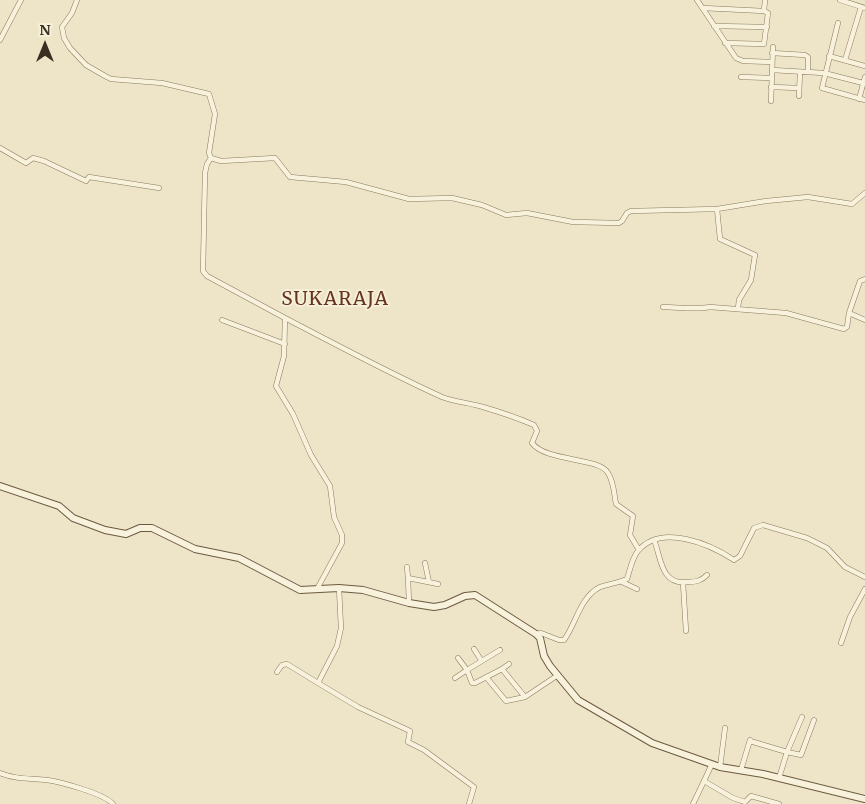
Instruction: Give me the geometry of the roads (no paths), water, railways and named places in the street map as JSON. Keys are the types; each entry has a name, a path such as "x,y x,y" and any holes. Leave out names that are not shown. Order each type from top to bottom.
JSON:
{"main road":[{"path":"0,486 59,506 73,518 105,530 126,534 140,528 152,528 195,549 249,561 295,588 307,590 339,588 363,590 409,603 441,607 465,596 475,595 536,634 542,645 544,656 578,700 652,743 712,764 865,799"}],"street":[{"path":"0,40 21,0"},
{"path":"77,0 62,32 70,48 86,65 112,79 162,83 209,94 215,114 210,147 211,158 205,172 203,270 207,276 348,353 376,363 403,380 444,397 484,407 534,425 537,431 532,444 544,450 602,467 608,473 616,504 633,516 630,535 639,550"},
{"path":"697,0 725,43 739,60 772,62"},
{"path":"764,10 765,0"},
{"path":"840,0 863,7 845,60"},
{"path":"703,8 764,10 768,13 764,44 725,43"},
{"path":"838,23 821,85 824,90 865,100"},
{"path":"714,26 767,27"},
{"path":"771,101 773,46"},
{"path":"772,54 807,56 808,72"},
{"path":"829,56 865,66"},
{"path":"772,70 824,74 863,82"},
{"path":"799,96 800,72"},
{"path":"859,99 865,76"},
{"path":"741,77 772,78"},
{"path":"771,88 799,88"},
{"path":"0,148 26,163 33,158 44,161 86,181 89,176 159,188"},
{"path":"211,158 221,161 274,158 290,177 346,182 409,199 452,198 482,205 506,215 526,212 573,222 619,223 631,211 717,209 766,201 808,197 852,204 865,193"},
{"path":"717,209 720,240 754,255 751,280 739,300 738,308"},
{"path":"663,307 738,308 786,313 844,329 860,281 865,279"},
{"path":"850,313 865,320"},
{"path":"285,318 284,356 276,386 293,414 311,455 330,486 334,517 343,538 317,589"},
{"path":"222,320 285,344"},
{"path":"536,634 541,632 559,640 564,640 586,599 592,592 601,587 627,579 639,550 660,537 685,540 723,553 734,560 740,556 754,528 757,525 763,525 807,538 827,548 845,567 865,577"},
{"path":"654,540 661,567 672,578 682,583 700,581 707,575"},
{"path":"424,562 429,582"},
{"path":"407,568 409,603"},
{"path":"408,578 438,584"},
{"path":"622,582 637,589"},
{"path":"682,583 686,631"},
{"path":"318,683 337,646 341,628 339,588"},
{"path":"842,643 850,617 865,589"},
{"path":"474,649 482,660"},
{"path":"455,678 500,650"},
{"path":"458,658 474,683 509,664"},
{"path":"277,672 282,666 287,664 358,707 410,731 408,742 424,750 474,787 469,804"},
{"path":"502,669 525,698"},
{"path":"486,677 506,700 525,698 532,695 558,675"},
{"path":"779,778 787,752 802,717"},
{"path":"741,770 750,739 800,756 814,720"},
{"path":"720,766 725,728"},
{"path":"797,729 810,733"},
{"path":"693,804 712,764"},
{"path":"0,774 30,780 48,780 102,797 113,804"},
{"path":"704,781 733,798 746,802 752,796 779,804"}],"district":[{"name":"SUKARAJA","path":"335,300"}]}
